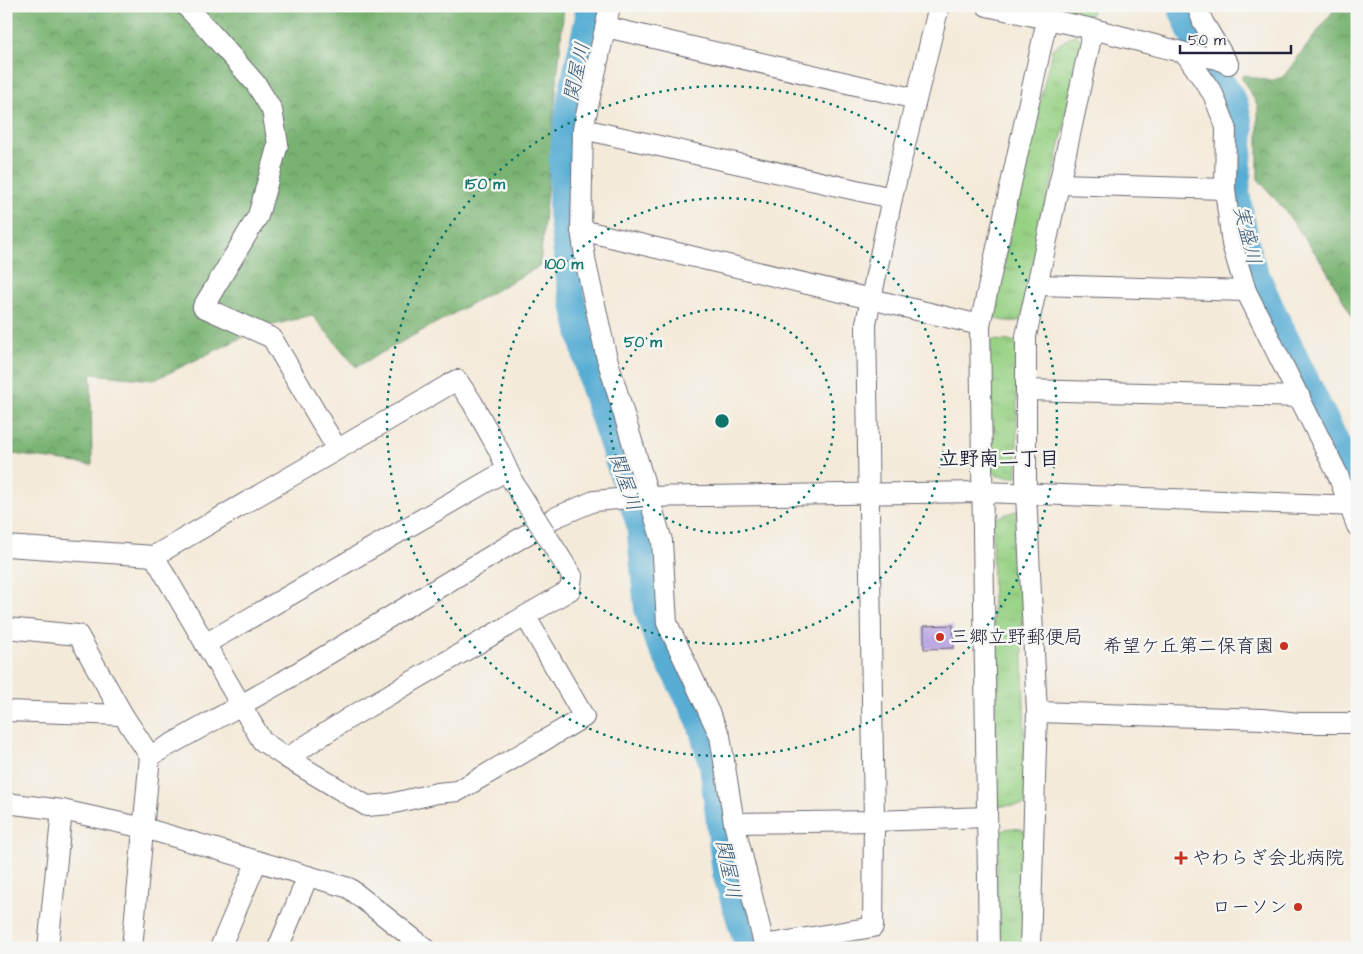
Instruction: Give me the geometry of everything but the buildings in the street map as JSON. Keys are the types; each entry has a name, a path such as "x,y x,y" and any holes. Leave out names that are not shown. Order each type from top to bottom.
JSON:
{"street":[{"path":"186,6 256,84 272,110 278,144 258,216 203,307 272,338 337,449"},
{"path":"610,6 584,129 581,230 586,264 636,497 662,541 667,623 720,736 734,823 764,946 873,927 874,821 866,324 892,198 939,6"},
{"path":"987,6 1048,13 1093,29 1189,54 1218,59 1228,64 1197,6"},
{"path":"989,948 980,325 1048,13"},
{"path":"606,26 916,99"},
{"path":"1030,948 1036,712 1026,494 1026,336 1093,29"},
{"path":"1189,54 1212,94 1226,127 1225,189 1232,244 1246,291 1353,506 1357,526"},
{"path":"584,129 892,198"},
{"path":"1060,184 1225,189"},
{"path":"581,230 980,325"},
{"path":"1037,285 1246,291"},
{"path":"6,546 154,556 457,380 472,402 498,449 510,476 572,576 570,590 349,718 287,758"},
{"path":"1026,390 1300,397"},
{"path":"205,644 510,476"},
{"path":"150,756 242,705 554,518 594,501 636,497 983,492 1353,506"},
{"path":"154,556 262,741 367,806 390,804 437,793 458,791 584,717 526,617"},
{"path":"6,628 78,635 123,715 150,756 132,948"},
{"path":"6,711 123,715"},
{"path":"1036,712 1263,719 1298,723 1357,723"},
{"path":"6,803 62,810 144,828 348,888 420,946"},
{"path":"48,948 62,810"},
{"path":"734,823 987,817"},
{"path":"220,948 257,861"},
{"path":"278,948 308,876"}],"green space":[{"path":"6,6 564,6 540,266 356,367 312,315 262,328 154,380 91,374 92,465 6,453"},
{"path":"1063,6 1093,6 1090,18 1085,21 1061,13"},
{"path":"1337,6 1357,6 1357,325 1323,264 1283,208 1258,179 1258,106 1241,77 1245,75 1270,81 1283,77"},
{"path":"1075,34 1083,41 1021,320 1002,320 992,316 1052,49"},
{"path":"991,340 1014,341 1017,344 1017,477 998,476 992,471 988,343"},
{"path":"1020,511 1026,803 1024,805 998,806 995,800 992,521 995,518"},
{"path":"1011,828 1025,831 1027,946 1007,943 1001,937 997,926 996,838 1002,831"}],"waterway":[{"name":"関屋川","path":"587,6 588,17 570,98 562,157 561,213 570,286 592,385 639,524 647,609 656,638 699,720 712,765 725,873 748,948"},
{"name":"実盛川","path":"1180,6 1193,38 1236,106 1241,130 1237,194 1249,257 1357,488"}],"place":[{"name":"三郷立野郵便局","path":"940,637"},
{"name":"希望ケ丘第二保育園","path":"1284,646"},
{"name":"やわらぎ会北病院","path":"1181,858"},
{"name":"ローソン","path":"1298,907"}],"district":[{"name":"立野南二丁目","path":"999,459"}]}
